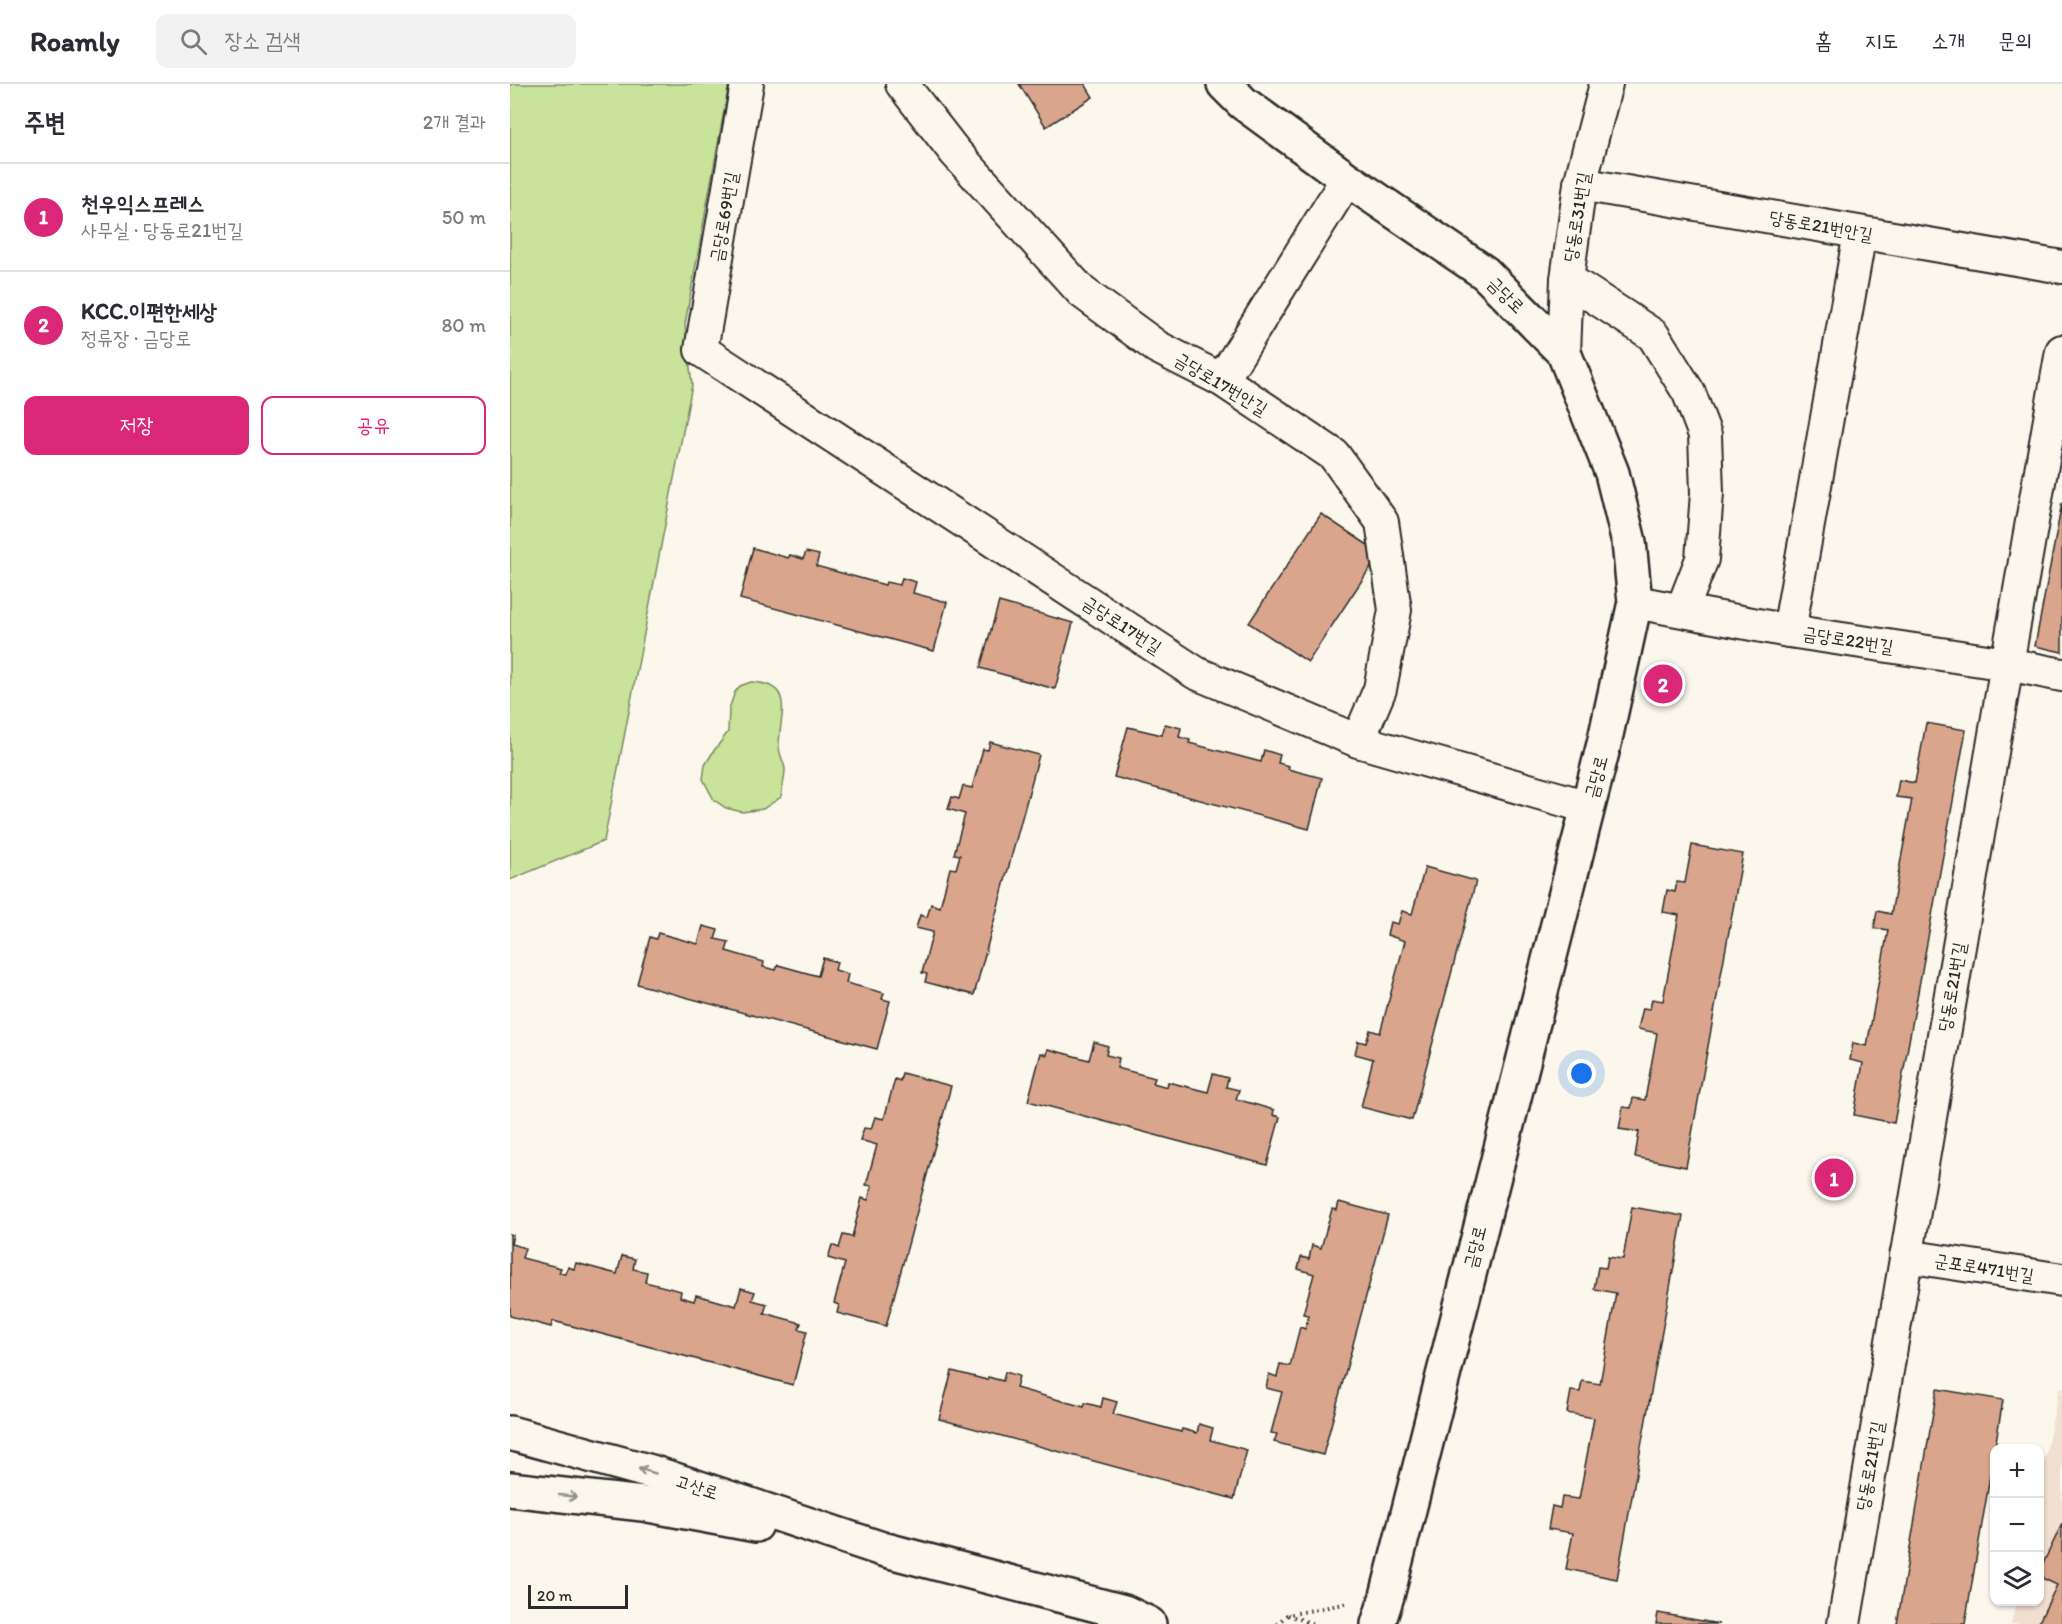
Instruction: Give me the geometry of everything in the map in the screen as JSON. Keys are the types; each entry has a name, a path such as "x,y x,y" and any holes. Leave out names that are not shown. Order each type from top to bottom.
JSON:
{"street":[{"name":"금당로69번길","path":"701,350 747,84"},
{"name":"금당로17번안길","path":"902,84 955,152 1082,292 1157,347 1222,380 1334,455 1382,522 1395,610 1380,689 1358,741"},
{"name":"금당로","path":"1224,84 1243,103 1347,179 1485,273 1564,353 1612,473 1629,542 1635,602 1604,744 1382,1610"},
{"name":"당동로31번길","path":"1564,353 1567,279 1581,184 1606,84"},
{"path":"1222,380 1347,179"},
{"name":"당동로21번안길","path":"1581,184 2062,267"},
{"path":"1789,631 1860,233"},
{"path":"1567,279 1653,335 1689,393 1705,435 1707,493 1702,559 1682,610"},
{"name":"금당로17번길","path":"701,350 1196,673 1358,741 1588,807"},
{"name":"당동로21번길","path":"1844,1624 2062,351"},
{"name":"금당로22번길","path":"1635,602 1789,631 2007,664 2062,675"},
{"name":"군포로471번길","path":"1906,1256 2062,1280"},
{"name":"고산로","path":"510,1433 651,1472 882,1549 1124,1612 1149,1624"},
{"name":"고산로","path":"510,1489 643,1504 882,1549"}],"path":[{"path":"1277,1624 1287,1615 1382,1610"},
{"path":"1287,1615 1314,1624"}],"shaded area":[{"path":"2059,1388 2062,1389 2062,1624 2011,1624 2015,1606 2044,1606 2044,1463"}],"green space":[{"path":"510,84 729,84 685,324 692,385 604,841 510,880"},
{"path":"751,682 765,684 775,689 780,695 782,713 779,746 785,772 781,797 763,809 742,812 726,808 714,800 703,779 705,765 728,732 729,709 735,692 740,686"}],"building":[{"path":"1019,84 1085,84 1093,97 1046,127"},
{"path":"2062,503 2062,652 2035,646"},
{"path":"1321,514 1380,553 1308,662 1249,623"},
{"path":"753,548 788,558 790,555 803,559 806,552 819,555 816,566 885,585 886,582 900,585 902,578 916,582 913,593 947,602 934,651 740,599"},
{"path":"999,602 1073,623 1055,689 980,668"},
{"path":"1926,723 1966,730 1894,1123 1854,1115 1863,1063 1850,1060 1853,1043 1867,1046 1888,930 1874,928 1877,911 1891,914 1912,799 1896,797 1899,780 1915,783"},
{"path":"1165,724 1181,728 1179,737 1190,740 1189,743 1261,762 1264,750 1280,755 1278,763 1289,766 1288,769 1322,778 1309,829 1114,777 1128,727 1162,735"},
{"path":"990,742 1039,755 974,995 925,982 927,974 922,973 933,932 916,928 920,915 927,917 931,904 940,907 950,868 956,869 960,855 954,854 965,814 948,809 952,797 959,799 963,786 972,788 983,749 988,750"},
{"path":"1692,845 1743,854 1686,1167 1635,1157 1639,1132 1619,1129 1623,1107 1631,1108 1633,1098 1645,1100 1657,1033 1638,1029 1643,1008 1650,1009 1652,999 1663,1001 1679,915 1663,912 1667,890 1675,892 1677,882 1685,883"},
{"path":"1425,867 1476,881 1412,1120 1361,1107 1373,1059 1355,1054 1358,1041 1366,1043 1370,1030 1380,1033 1405,941 1387,935 1390,922 1398,924 1402,911 1412,914"},
{"path":"703,926 718,930 715,939 729,942 726,951 764,962 763,967 776,970 778,965 818,976 823,958 837,962 835,970 848,974 846,983 884,993 882,999 890,1001 877,1049 637,984 650,937 656,939 658,933 698,944"},
{"path":"1094,1042 1108,1046 1106,1055 1119,1058 1117,1068 1155,1078 1153,1083 1167,1087 1168,1082 1208,1092 1213,1074 1228,1078 1226,1087 1239,1090 1236,1099 1274,1110 1273,1115 1280,1117 1267,1165 1028,1101 1041,1053 1047,1055 1048,1049 1089,1060"},
{"path":"902,1073 951,1086 886,1326 837,1313 839,1305 834,1303 845,1263 828,1258 832,1245 839,1248 843,1235 852,1237 862,1198 868,1200 872,1186 866,1185 877,1145 860,1140 864,1128 871,1129 875,1117 884,1119 895,1079 900,1081"},
{"path":"1339,1202 1388,1215 1323,1455 1274,1442 1277,1434 1271,1433 1282,1392 1266,1388 1269,1374 1277,1377 1280,1364 1290,1366 1300,1327 1305,1329 1309,1315 1303,1314 1314,1274 1298,1269 1301,1257 1309,1259 1312,1245 1321,1248 1332,1209 1337,1210"},
{"path":"1632,1207 1683,1216 1617,1579 1566,1569 1573,1533 1548,1529 1552,1506 1560,1508 1562,1497 1579,1499 1594,1418 1567,1413 1571,1391 1580,1392 1582,1381 1600,1384 1616,1293 1594,1289 1598,1267 1606,1268 1608,1257 1623,1259"},
{"path":"510,1234 513,1235 511,1244 525,1248 522,1258 561,1268 559,1273 565,1274 568,1267 574,1269 576,1263 617,1274 622,1256 635,1259 633,1269 647,1272 645,1282 681,1291 680,1297 694,1301 696,1295 736,1306 741,1288 755,1292 752,1300 767,1304 764,1313 801,1323 799,1329 807,1331 793,1385 553,1321 551,1327 510,1316"},
{"path":"952,1371 987,1380 988,1377 1003,1381 1005,1372 1019,1376 1016,1388 1084,1407 1085,1403 1101,1407 1103,1398 1117,1402 1113,1414 1181,1432 1182,1429 1197,1433 1199,1424 1213,1428 1210,1440 1247,1450 1234,1499 939,1419"},
{"path":"1937,1389 2003,1400 1996,1444 1990,1444 1990,1477 1965,1624 1897,1624"},
{"path":"2062,1524 2062,1624 2038,1624 2057,1585 2044,1579 2044,1562"},
{"path":"1658,1613 1719,1624 1656,1624"}],"place":[{"name":"KCC.이편한세상","path":"1663,684"},
{"name":"천우익스프레스","path":"1834,1178"}]}
